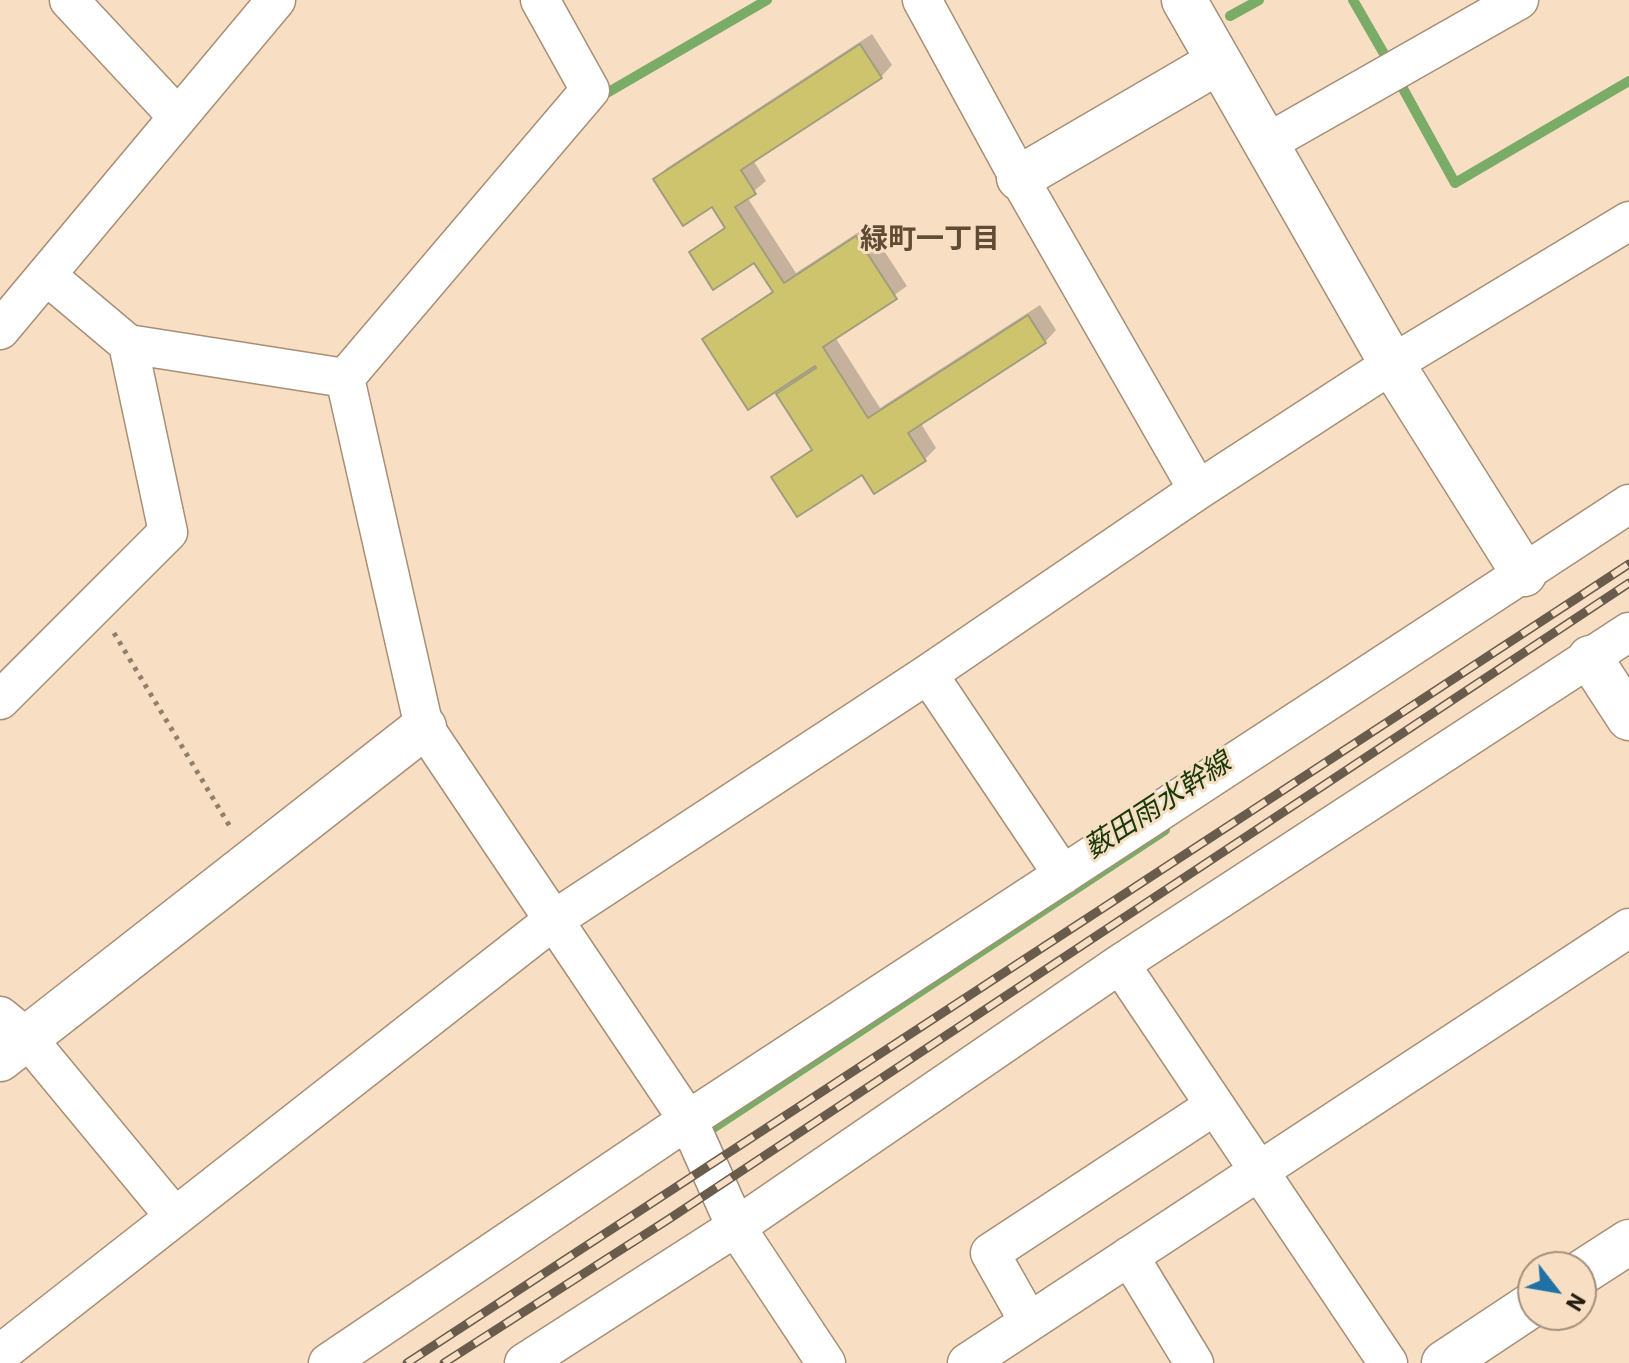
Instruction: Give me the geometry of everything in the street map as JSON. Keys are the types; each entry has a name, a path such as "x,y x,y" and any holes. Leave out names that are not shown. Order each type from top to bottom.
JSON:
{"street":[{"path":"69,0 177,116"},
{"path":"0,330 276,0"},
{"path":"345,378 590,90 540,0"},
{"path":"922,0 1019,178 1198,490"},
{"path":"1184,0 1392,364 1524,574"},
{"path":"1267,143 1519,0"},
{"path":"1019,178 1218,62"},
{"path":"0,1354 555,919 928,674 1198,490 1392,364 1629,221"},
{"path":"46,275 128,344 345,378"},
{"path":"0,700 168,532 128,344"},
{"path":"345,378 424,727 688,1120 736,1227 826,1363"},
{"path":"328,1363 688,1120 1629,504"},
{"path":"524,1363 736,1227 1120,964 1629,632"},
{"path":"1590,658 1629,718"},
{"path":"928,674 1063,875"},
{"path":"175,1217 9,1038 251,862 424,727"},
{"path":"967,1363 1629,928"},
{"path":"1120,964 1388,1363"},
{"path":"1029,1322 990,1253 1214,1106"},
{"path":"1597,1263 1629,1242"},
{"path":"1129,1256 1194,1363"},
{"path":"1444,1363 1517,1315"}],"path":[{"path":"96,603 251,862"}],"building":[{"path":"860,44 882,78 741,170 756,194 735,207 784,283 856,236 897,299 823,347 868,418 1028,315 1046,343 908,433 926,461 874,494 862,475 797,517 771,477 812,450 776,394 816,368 748,410 702,339 773,292 754,263 713,290 689,252 725,228 712,207 683,226 653,179"}],"waterway":[{"path":"600,97 767,0"},
{"path":"1230,16 1259,0"},
{"path":"1353,0 1387,59"},
{"path":"1401,85 1455,183 1629,81"},
{"name":"薮田雨水幹線","path":"713,1128 1165,830"}],"railway":[{"path":"407,1363 1629,564"},
{"path":"444,1363 669,1219 1629,583"}],"district":[{"name":"緑町一丁目","path":"930,240"}]}
